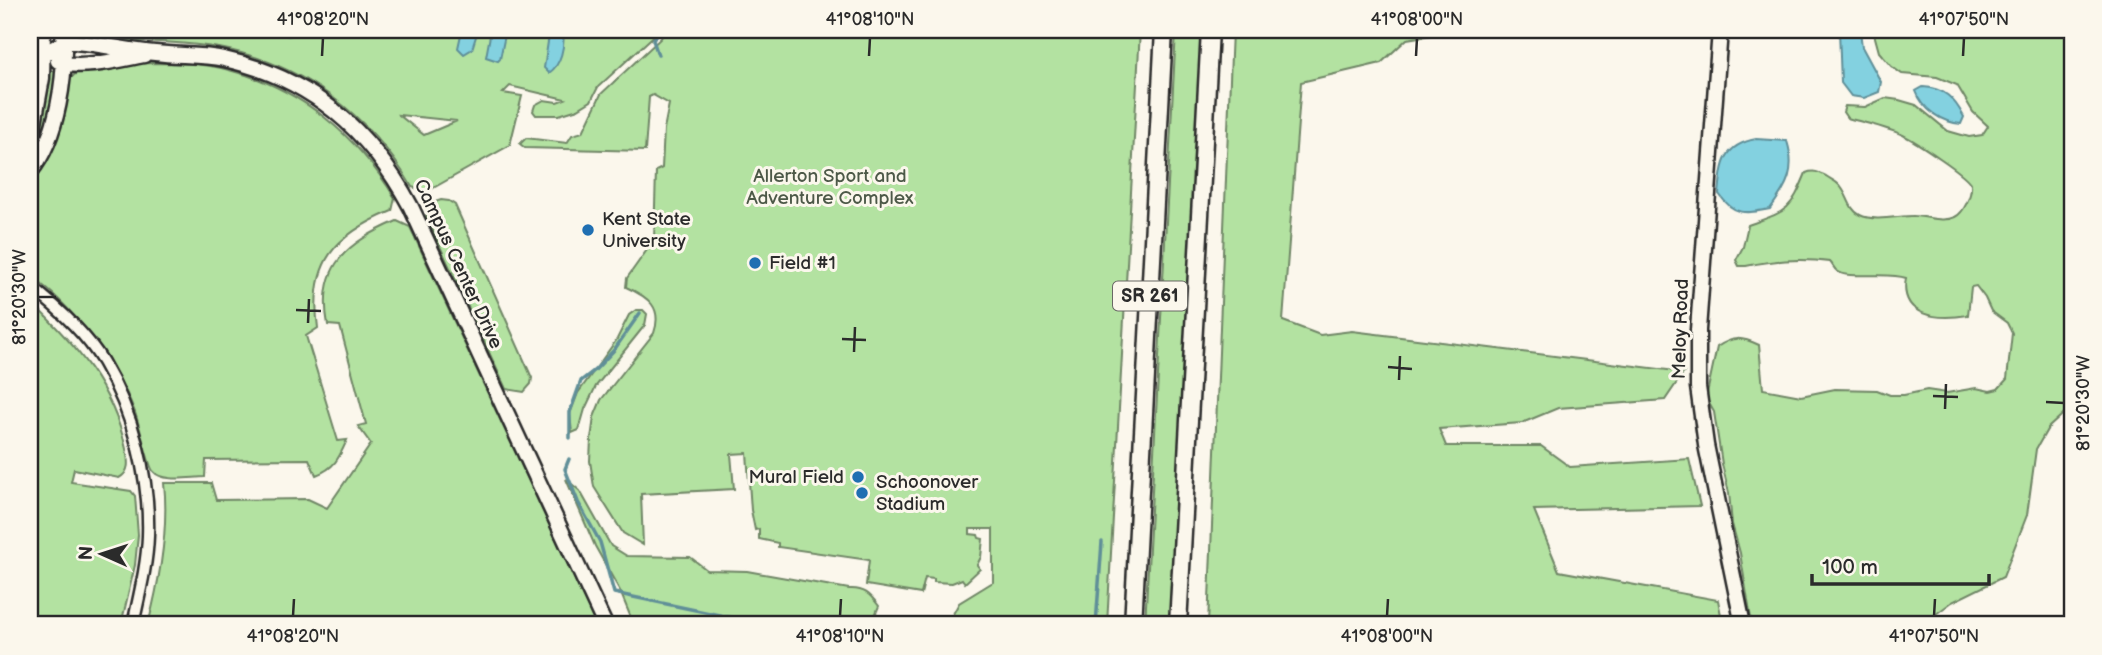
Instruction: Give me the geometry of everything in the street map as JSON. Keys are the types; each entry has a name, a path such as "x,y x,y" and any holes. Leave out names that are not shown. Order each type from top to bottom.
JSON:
{"main road":[{"name":"SR 261","path":"1133,625 1164,30"},
{"name":"SR 261","path":"1178,625 1210,30"}],"street":[{"path":"30,145 39,102 44,54 43,30"},
{"name":"Meloy Road","path":"1720,30 1698,330 1698,387 1706,445 1743,625"},
{"path":"44,54 63,36"},
{"path":"30,172 38,162 56,110 64,65 63,36"},
{"name":"Campus Center Drive","path":"63,36 87,43 153,53 223,59 268,73 304,90 346,118 369,142 396,178 411,207 605,625"},
{"name":"Campus Center Drive","path":"64,65 153,53"},
{"path":"44,54 64,65"},
{"path":"30,286 72,323 103,363 125,410 137,446 147,505 148,536 133,625"}],"green space":[{"path":"30,30 38,30 38,69 30,119"},
{"path":"74,30 660,30 598,87 591,101 578,109 559,115 536,115 533,111 535,105 544,100 557,102 565,99 510,86 503,93 522,96 510,145 426,192 412,187 376,137 354,115 331,96 278,66 219,48 79,36","holes":["399,115 457,121 424,135"]},
{"name":"Allerton Sport and Adventure Complex","path":"665,30 1140,30 1107,625 947,625 959,603 993,582 993,529 970,529 970,534 983,539 977,565 980,569 965,583 962,579 952,583 934,582 934,579 925,578 921,594 866,585 869,560 778,547 778,543 759,539 759,529 755,530 751,510 747,453 731,454 734,489 641,494 643,545 623,533 594,487 590,461 591,439 594,417 601,400 654,333 657,316 652,304 626,287 627,278 654,240 656,171 662,168 664,129 669,104 653,95 649,97 645,151 525,148 520,144 526,138 567,143 572,135 583,132 601,94 661,38"},
{"path":"1176,30 1204,30 1172,625 1145,625"},
{"path":"1232,30 1462,30 1407,39 1381,63 1301,82 1283,321 1320,335 1352,331 1684,372 1665,400 1558,408 1522,423 1439,429 1446,446 1541,446 1570,467 1689,459 1700,506 1534,510 1559,571 1718,600 1723,625 1208,625"},
{"path":"1873,30 2072,30 2072,406 2048,428 2036,449 2027,515 2003,577 1952,602 1936,614 1932,625 1752,625 1714,412 1706,398 1717,347 1738,339 1759,345 1763,389 1801,396 1835,389 1877,390 1890,395 1927,390 1947,393 1976,388 1990,391 1998,389 2007,379 2012,333 2007,323 1991,311 1976,286 1971,287 1968,315 1934,316 1915,309 1909,301 1905,291 1906,278 1842,274 1830,262 1788,260 1739,266 1736,260 1743,247 1748,225 1786,208 1809,172 1818,173 1836,182 1853,209 1866,217 1913,216 1945,219 1955,217 1964,207 1971,185 1961,174 1903,135 1847,118 1843,112 1845,106 1865,107 1885,98 1916,105 1948,131 1969,137 1982,135 1988,126 1973,112 1957,85 1937,77 1902,74 1891,66 1879,52"},
{"path":"149,63 219,68 255,78 280,89 303,102 345,135 380,175 395,198 392,211 355,230 341,241 322,269 316,305 318,328 306,336 338,441 347,440 336,462 316,475 309,459 206,460 205,477 170,478 158,475 151,467 134,410 116,373 76,318 30,276 30,187 46,157 69,81 75,74 94,66"},
{"path":"54,70 58,74 51,109 30,164 47,73"},
{"path":"441,200 455,205 532,378 531,384 524,392 506,389 426,216 432,203"},
{"path":"397,221 410,227 596,625 148,625 162,554 164,483 211,483 216,500 308,499 327,508 371,444 358,426 366,424 340,326 328,325 327,287 332,272 350,248"},
{"path":"30,301 90,368 112,405 120,426 128,461 123,475 119,478 74,469 71,482 131,491 135,496 138,535 135,565 121,625 30,625"},
{"path":"636,310 643,310 647,314 645,325 596,386 579,430 572,433 570,414 578,393 617,339 629,315"},
{"path":"566,479 580,491 611,546 627,556 690,557 707,570 747,571 863,591 879,606 871,625 634,625"}],"water":[{"path":"462,30 478,30 472,49 464,54 458,48"},
{"path":"491,30 506,30 498,61 486,57"},
{"path":"1839,30 1860,30 1862,47 1881,82 1879,92 1864,98 1851,96 1841,83"},
{"path":"552,31 563,32 563,49 557,65 549,73 544,68 549,35"},
{"path":"1923,87 1937,89 1952,99 1964,117 1961,124 1940,118 1928,109 1916,91"},
{"path":"1756,139 1787,141 1791,160 1789,177 1770,209 1741,212 1730,206 1719,194 1721,174 1731,151"}],"waterway":[{"path":"276,30 288,35 299,30"},
{"path":"658,55 653,40 660,30"},
{"path":"570,438 570,412 581,381 614,350 640,313"},
{"path":"569,459 565,469 578,502 600,542 614,593 767,625"},
{"path":"1096,625 1102,542"}],"place":[{"name":"Kent State University","path":"588,230"},
{"name":"Field #1","path":"755,263"},
{"name":"Mural Field","path":"858,477"},
{"name":"Schoonover Stadium","path":"862,493"}]}
